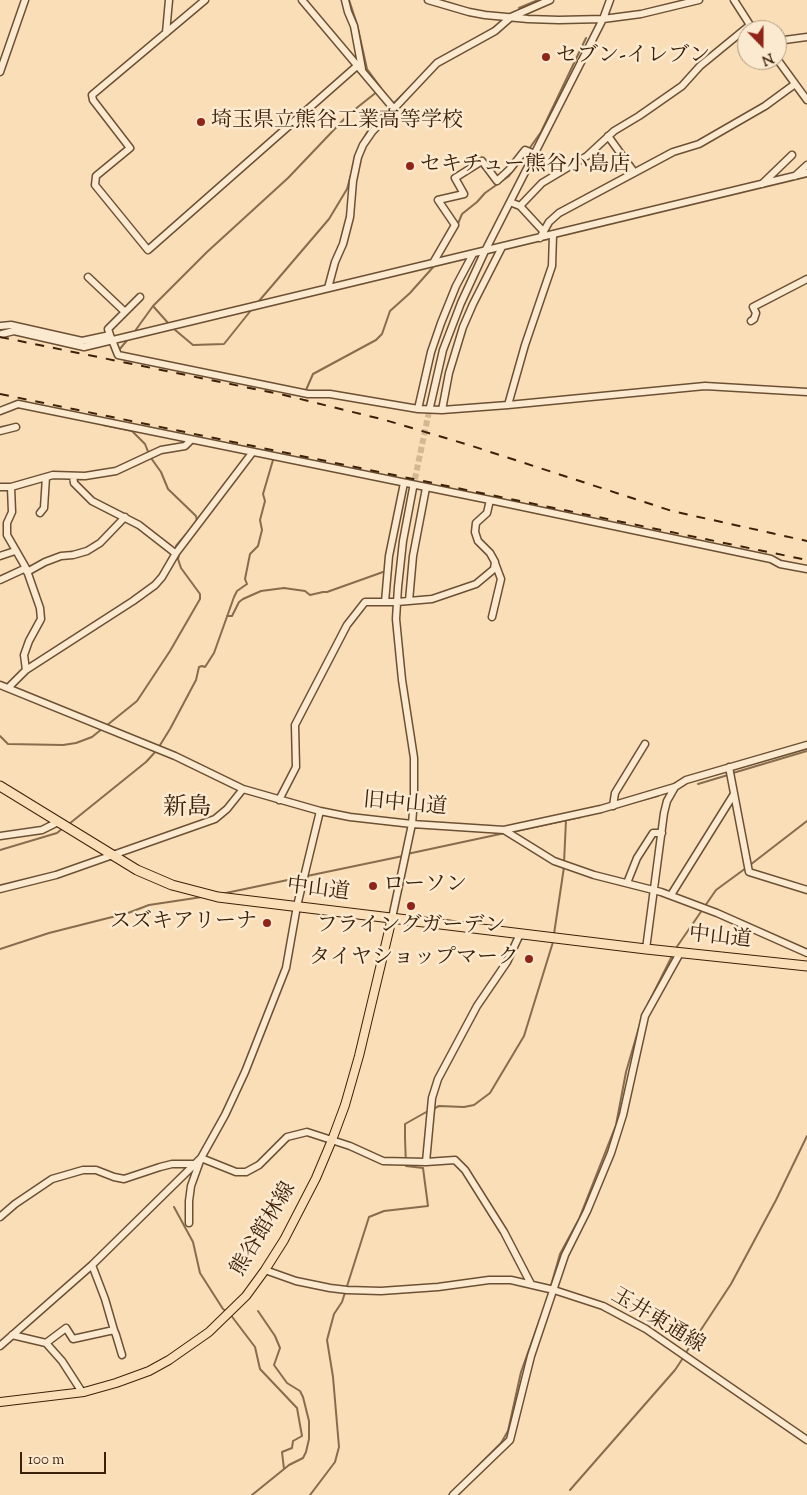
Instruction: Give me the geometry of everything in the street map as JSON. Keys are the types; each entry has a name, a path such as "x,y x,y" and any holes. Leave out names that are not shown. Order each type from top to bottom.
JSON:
{"highway":[{"name":"中山道","path":"0,786 112,856 152,878 218,897 646,949 807,966"}],"main road":[{"name":"熊谷館林線","path":"0,1402 82,1392 134,1377 169,1360 188,1348 210,1332 246,1296 265,1270 300,1212 332,1140 345,1105 359,1056 392,918"}],"street":[{"path":"0,72 25,0"},
{"path":"166,33 169,0"},
{"path":"205,0 92,95 93,100 130,148 96,176 95,185 148,250 360,68"},
{"path":"302,0 394,109"},
{"path":"345,0 354,26 360,68"},
{"path":"428,0 469,12 528,20 602,19 650,12 699,0"},
{"path":"328,288 350,218 353,181 358,157 363,145 372,132 437,63 495,31 511,17 550,0"},
{"path":"430,407 452,325 485,251 510,202 531,152 602,19 610,0"},
{"path":"734,0 748,20"},
{"path":"520,206 542,184 587,156 608,136 682,86 700,66 737,35"},
{"path":"787,40 807,37"},
{"path":"785,70 807,100"},
{"path":"542,235 550,222 559,213 673,152 699,144 764,106 795,84"},
{"path":"608,136 634,172"},
{"path":"433,263 455,225 438,200 464,194 455,178 482,161 497,181 531,152"},
{"path":"761,185 792,155"},
{"path":"794,177 807,165"},
{"path":"0,326 11,325 82,341 110,337 473,254 542,235 554,235 807,173"},
{"path":"510,202 520,206 542,235"},
{"path":"508,405 552,266 554,235"},
{"path":"442,410 449,373 463,327 502,247"},
{"path":"418,410 431,352 440,323 456,286 473,254"},
{"path":"88,277 124,311"},
{"path":"751,321 756,313 753,307 807,279"},
{"path":"140,297 108,329 118,355 308,394 330,394 418,410 508,405 705,386 807,392"},
{"path":"2,334 14,331 84,347 110,337"},
{"path":"0,411 18,404 490,500 771,559 780,564 807,569"},
{"path":"0,431 16,427"},
{"path":"0,487 10,487 59,475 90,476 116,471 161,450 185,446 191,440"},
{"path":"8,688 26,670 155,585 177,552 252,453"},
{"path":"73,476 74,483 92,501 139,525 177,552"},
{"path":"40,513 44,508 46,477"},
{"path":"385,602 389,556 404,483"},
{"path":"10,487 12,512 6,523 8,537 27,570 40,608 41,619 28,641 24,655 26,670"},
{"path":"392,918 412,824 415,784 414,758 398,640 397,602 403,541 413,488"},
{"path":"409,601 413,556 426,488"},
{"path":"490,500 487,513 476,523 475,532 478,541 490,553 495,562 501,579 492,617"},
{"path":"0,580 61,556 73,555 87,550 100,543 125,517"},
{"path":"0,540 8,537"},
{"path":"0,556 15,551"},
{"path":"279,800 296,766 295,725 346,626 365,602 432,599 476,584 494,568 495,562"},
{"name":"旧中山道","path":"0,685 161,750 243,789 320,812 412,824 505,831 554,862 594,875 671,895 807,953"},
{"path":"613,806 615,793 645,744"},
{"path":"505,831 613,806 675,787 686,780 730,770 807,745"},
{"path":"730,770 749,872 807,890"},
{"path":"646,949 667,801 675,787"},
{"path":"0,889 56,875 215,819 227,809 243,789"},
{"path":"671,895 734,794"},
{"path":"0,1346 92,1265 201,1158 225,1116 245,1072 286,968 297,906 320,812"},
{"path":"0,836 63,825"},
{"path":"627,883 637,858 652,833 662,833"},
{"path":"426,1162 432,1098 438,1079 477,1006 507,962 520,934"},
{"path":"453,1495 510,1440 531,1356 552,1290 565,1255 587,1211 611,1153 623,1115 645,1016 676,952"},
{"path":"201,1158 236,1172 246,1172 259,1166 287,1138 307,1132 383,1161 426,1162 455,1160 465,1170 504,1232 531,1284"},
{"path":"189,1223 191,1186 201,1158"},
{"path":"0,1217 15,1204 52,1179 83,1170 96,1170 124,1179 172,1164 196,1164"},
{"path":"92,1265 106,1298 122,1355"},
{"name":"玉井東通線","path":"265,1270 296,1281 347,1290 381,1291 438,1287 489,1280 511,1280 552,1290 603,1306 646,1329 807,1440"},
{"path":"46,1343 66,1328 73,1339 114,1330"},
{"path":"12,1335 46,1343 62,1361 82,1392"}],"waterway":[{"path":"349,0 357,24 367,69 381,88"},
{"path":"519,8 538,0"},
{"path":"487,32 496,26"},
{"path":"529,149 541,132 586,38"},
{"path":"393,104 418,79"},
{"path":"135,331 153,306 207,252 288,178 349,114 378,91"},
{"path":"360,144 371,126 389,107"},
{"path":"457,226 462,214 485,193 509,176 526,153"},
{"path":"259,301 329,219 347,189 351,175"},
{"path":"443,252 450,239"},
{"path":"306,390 313,374 376,340 382,334 390,311 410,293 435,265"},
{"path":"153,306 169,324"},
{"path":"174,329 193,345 224,344 252,309"},
{"path":"119,350 129,338"},
{"path":"103,424 132,431 145,444 149,454"},
{"path":"151,458 161,472 168,489 196,516 197,521"},
{"path":"69,824 146,762 157,750 196,680 199,667 205,667 214,653 234,597 237,591 247,584 245,579 250,554 258,546 262,530 260,520 265,501 263,494 273,460"},
{"path":"177,548 176,546 194,525"},
{"path":"106,726 137,701 170,651 200,599 200,594 181,568 178,559 180,551"},
{"path":"227,616 232,616 239,602 243,599 261,591 284,588 305,591 310,595 327,592 383,572"},
{"path":"0,736 8,744 63,745 76,743 92,737 102,729"},
{"path":"733,773 807,751"},
{"path":"698,784 728,775"},
{"path":"624,805 658,796"},
{"path":"512,832 581,817"},
{"path":"564,863 566,820"},
{"path":"750,865 807,821"},
{"path":"0,850 57,833 63,828"},
{"path":"407,854 505,833"},
{"path":"307,876 403,856"},
{"path":"554,934 564,867"},
{"path":"676,948 716,890 746,868"},
{"path":"221,894 302,877"},
{"path":"0,949 49,933 128,913 149,905 202,897"},
{"path":"433,1109 439,1106 464,1107 474,1105 490,1093 524,1036 553,942"},
{"path":"648,1004 673,954"},
{"path":"550,1289 560,1254 579,1219 616,1125 626,1072 642,1017"},
{"path":"310,1495 335,1462 339,1447 333,1377 327,1340 334,1314 342,1302 369,1217 384,1211 428,1206 423,1168 406,1166 405,1138 405,1124 428,1111"},
{"path":"685,1354 731,1284 776,1200 807,1136"},
{"path":"174,1207 193,1242 200,1273 226,1311"},
{"path":"252,1495 289,1465 303,1458 309,1439 309,1421 303,1397 300,1391 287,1383 274,1365 280,1348 275,1336 258,1311"},
{"path":"230,1314 255,1347 260,1369 297,1408 302,1436 293,1441 292,1448 282,1452 284,1469"},
{"path":"449,1495 501,1443 508,1431 521,1372 540,1319"},
{"path":"570,1490 675,1370 683,1358"}],"tunnel":[{"path":"413,488 430,407"}],"railway":[{"path":"0,337 284,395 385,420 469,445 672,511 807,541"},
{"path":"0,394 807,560"}],"place":[{"name":"セブン-イレブン","path":"546,57"},
{"name":"埼玉県立熊谷工業高等学校","path":"201,122"},
{"name":"セキチュー熊谷小島店","path":"410,166"},
{"name":"ローソン","path":"373,886"},
{"name":"フライングガーデン","path":"411,906"},
{"name":"スズキアリーナ","path":"267,923"},
{"name":"タイヤショップマーク","path":"529,959"}],"district":[{"name":"新島","path":"187,810"}]}
